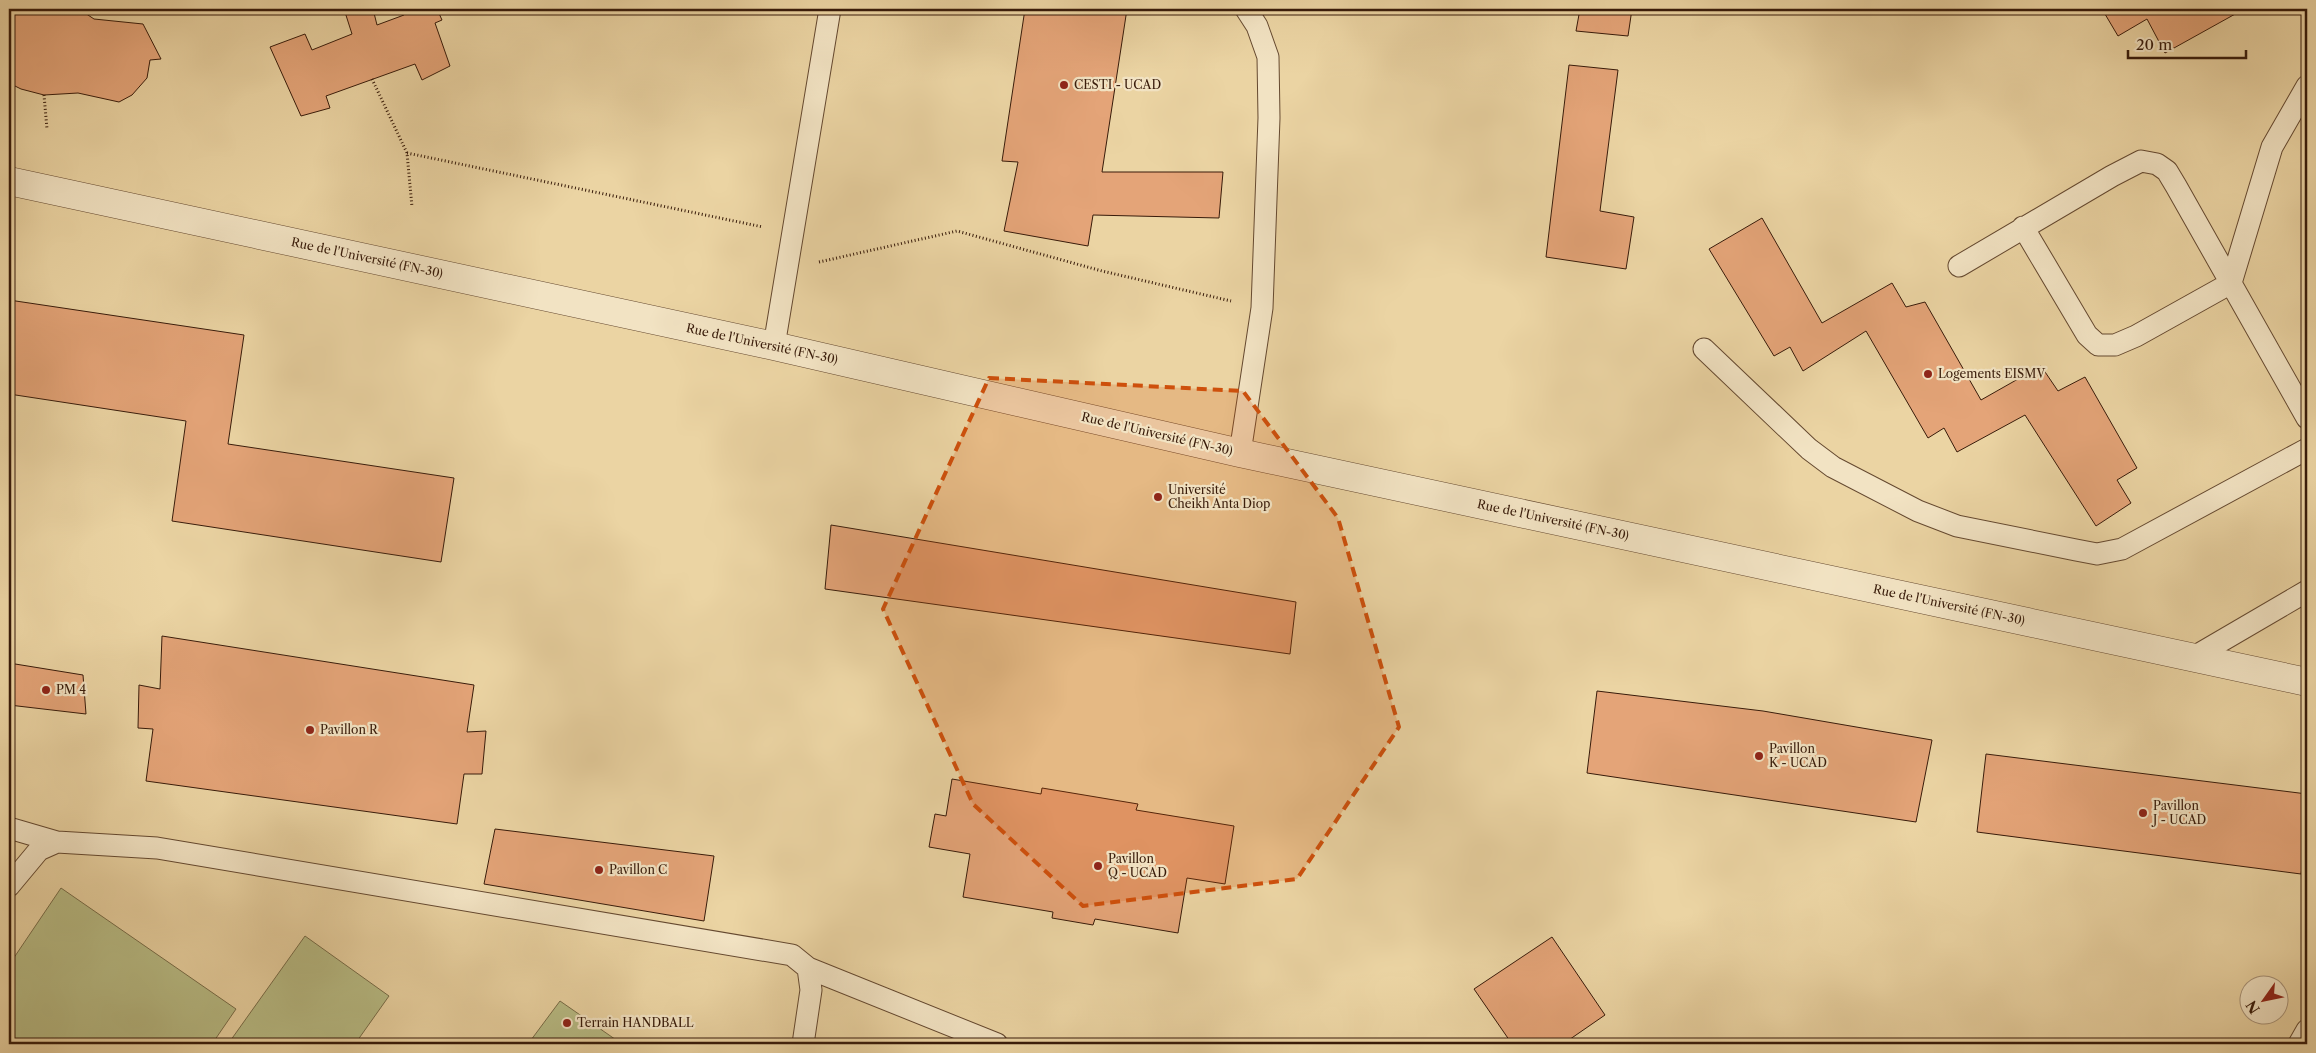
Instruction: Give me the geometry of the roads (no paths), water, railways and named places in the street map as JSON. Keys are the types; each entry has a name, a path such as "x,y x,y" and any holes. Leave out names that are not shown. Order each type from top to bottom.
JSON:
{"street":[{"name":"Rue de l'Université (FN-30)","path":"9,181 774,346 1240,452 2307,682"}],"lane":[{"path":"774,346 830,9"},
{"path":"1240,452 1262,308 1269,118 1268,57 1257,26 1246,9"},
{"path":"2023,227 2087,335 2098,345 2115,345 2136,336 2231,283 2272,147 2307,86"},
{"path":"1959,266 2023,227 2141,161 2157,164 2167,171 2176,186 2307,418"},
{"path":"1704,349 1809,450 1833,467 1918,512 1957,526 2097,554 2122,549 2307,449"},
{"path":"2194,657 2307,591"},
{"path":"9,828 57,842 157,848 792,955 808,968 997,1044"},
{"path":"9,886 39,850 57,842"},
{"path":"803,1044 810,990 808,968"},
{"path":"2299,1044 2307,1030"}],"place":[{"name":"CESTI - UCAD","path":"1064,85"},
{"name":"Logements EISMV","path":"1928,374"},
{"name":"Université Cheikh Anta Diop","path":"1158,497"},
{"name":"PM 4","path":"46,690"},
{"name":"Pavillon R","path":"310,730"},
{"name":"Pavillon K - UCAD","path":"1759,756"},
{"name":"Pavillon J - UCAD","path":"2143,813"},
{"name":"Pavillon Q - UCAD","path":"1098,866"},
{"name":"Pavillon C","path":"599,870"},
{"name":"Terrain HANDBALL","path":"567,1023"}]}
